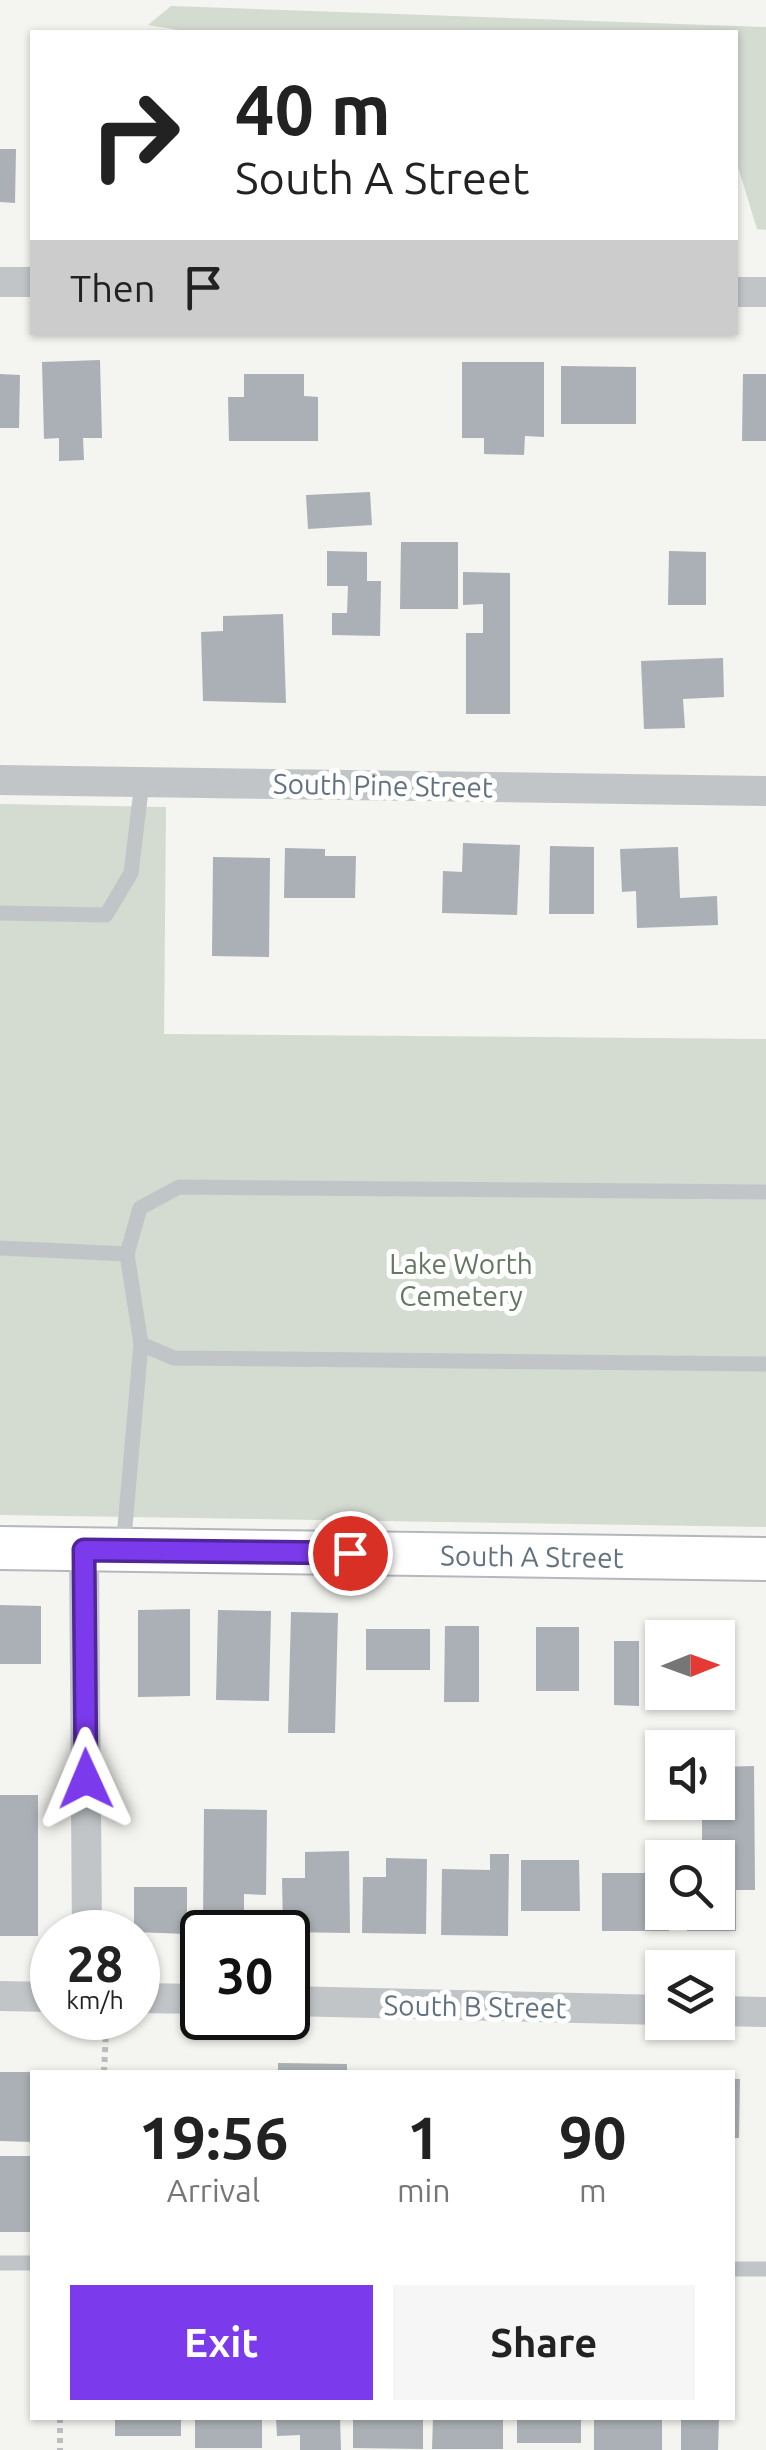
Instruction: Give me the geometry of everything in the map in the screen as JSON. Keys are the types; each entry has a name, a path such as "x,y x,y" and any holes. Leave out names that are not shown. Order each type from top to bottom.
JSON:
{"street":[{"path":"0,282 30,282"},
{"path":"738,292 766,292"},
{"name":"South Pine Street","path":"0,780 766,791"},
{"name":"South A Street","path":"0,1548 766,1559"},
{"path":"88,1910 104,1550"},
{"path":"0,1996 30,1996"},
{"name":"South B Street","path":"310,2002 645,2010"},
{"path":"735,2011 766,2012"}],"lane":[{"path":"0,913 106,916 131,873 142,782"},
{"path":"104,1550 142,1344 127,1254 140,1208 180,1187 766,1192"},
{"path":"0,1248 127,1254"},
{"path":"142,1344 174,1358 766,1364"},
{"path":"0,2263 30,2264"},
{"path":"735,2269 766,2269"}],"path":[{"path":"104,2070 106,2040"},
{"path":"60,2420 60,2450"}],"green space":[{"path":"171,6 766,27 766,230 757,229 738,167 738,30 178,30 148,25"},
{"name":"Lake Worth Cemetery","path":"0,804 166,807 164,1034 766,1039 766,1527 0,1515"}],"building":[{"path":"0,149 16,149 15,203 0,202"},
{"path":"100,360 102,438 83,438 84,460 59,461 59,438 44,439 42,362"},
{"path":"462,362 544,362 544,437 525,436 524,455 484,454 484,438 462,438"},
{"path":"561,366 636,367 636,424 561,424"},
{"path":"0,374 20,375 19,428 0,428"},
{"path":"244,374 304,374 304,396 318,397 318,441 229,441 228,397 244,397"},
{"path":"743,374 766,374 766,441 742,441"},
{"path":"370,492 372,525 308,529 306,495"},
{"path":"401,542 458,542 458,609 400,609"},
{"path":"327,551 367,552 367,581 381,581 380,636 332,635 332,613 347,613 348,586 327,586"},
{"path":"669,551 706,552 706,605 668,605"},
{"path":"463,572 510,573 510,714 466,714 466,633 483,633 483,604 463,605"},
{"path":"283,614 286,703 203,701 201,632 223,631 223,616"},
{"path":"723,658 724,697 683,699 685,728 644,729 641,661"},
{"path":"463,843 520,845 517,915 442,913 443,871 462,872"},
{"path":"550,846 594,847 594,914 549,914"},
{"path":"678,847 680,898 717,896 718,925 637,928 636,891 622,892 620,849"},
{"path":"285,848 325,849 325,856 356,856 355,898 284,898"},
{"path":"213,857 270,858 269,957 212,956"},
{"path":"0,1605 41,1606 41,1664 0,1664"},
{"path":"190,1609 190,1696 138,1697 138,1610"},
{"path":"218,1610 271,1611 269,1701 216,1700"},
{"path":"291,1612 338,1613 335,1733 288,1733"},
{"path":"445,1626 479,1626 479,1702 444,1702"},
{"path":"536,1627 579,1627 579,1691 536,1691"},
{"path":"366,1629 430,1629 430,1670 366,1670"},
{"path":"614,1641 639,1641 639,1706 614,1705"},
{"path":"754,1766 755,1890 736,1890 736,1931 687,1931 735,1930 735,1840 702,1840 702,1820 735,1820 735,1767"},
{"path":"0,1795 38,1795 38,1910 30,1910 30,1936 0,1936"},
{"path":"204,1809 267,1810 266,1895 244,1894 244,1910 203,1910"},
{"path":"349,1851 350,1933 310,1932 310,1910 283,1910 282,1878 305,1878 305,1852"},
{"path":"490,1854 509,1854 508,1936 441,1935 442,1869 490,1870"},
{"path":"386,1858 427,1859 426,1934 362,1933 363,1877 386,1877"},
{"path":"521,1860 579,1860 580,1911 521,1911"},
{"path":"602,1873 645,1873 645,1930 669,1931 602,1931"},
{"path":"134,1887 187,1887 187,1910 180,1910 180,1934 160,1933 160,1910 134,1910"},
{"path":"278,2063 347,2064 347,2070 278,2070"},
{"path":"0,2072 30,2072 30,2142 0,2141"},
{"path":"735,2079 740,2079 739,2138 735,2138"},
{"path":"0,2156 30,2156 30,2232 0,2232"},
{"path":"115,2420 181,2420 181,2436 115,2436"},
{"path":"195,2420 262,2420 262,2448 195,2448"},
{"path":"276,2420 340,2420 341,2450 300,2450 300,2435 277,2436"},
{"path":"353,2420 423,2420 423,2449 353,2448"},
{"path":"433,2420 503,2420 503,2449 432,2449"},
{"path":"517,2420 581,2420 581,2443 517,2443"},
{"path":"594,2420 662,2420 662,2450 594,2450"},
{"path":"681,2420 719,2420 718,2450 681,2450"}],"route":[{"path":"86,1779 84,1550 350,1553"}]}
